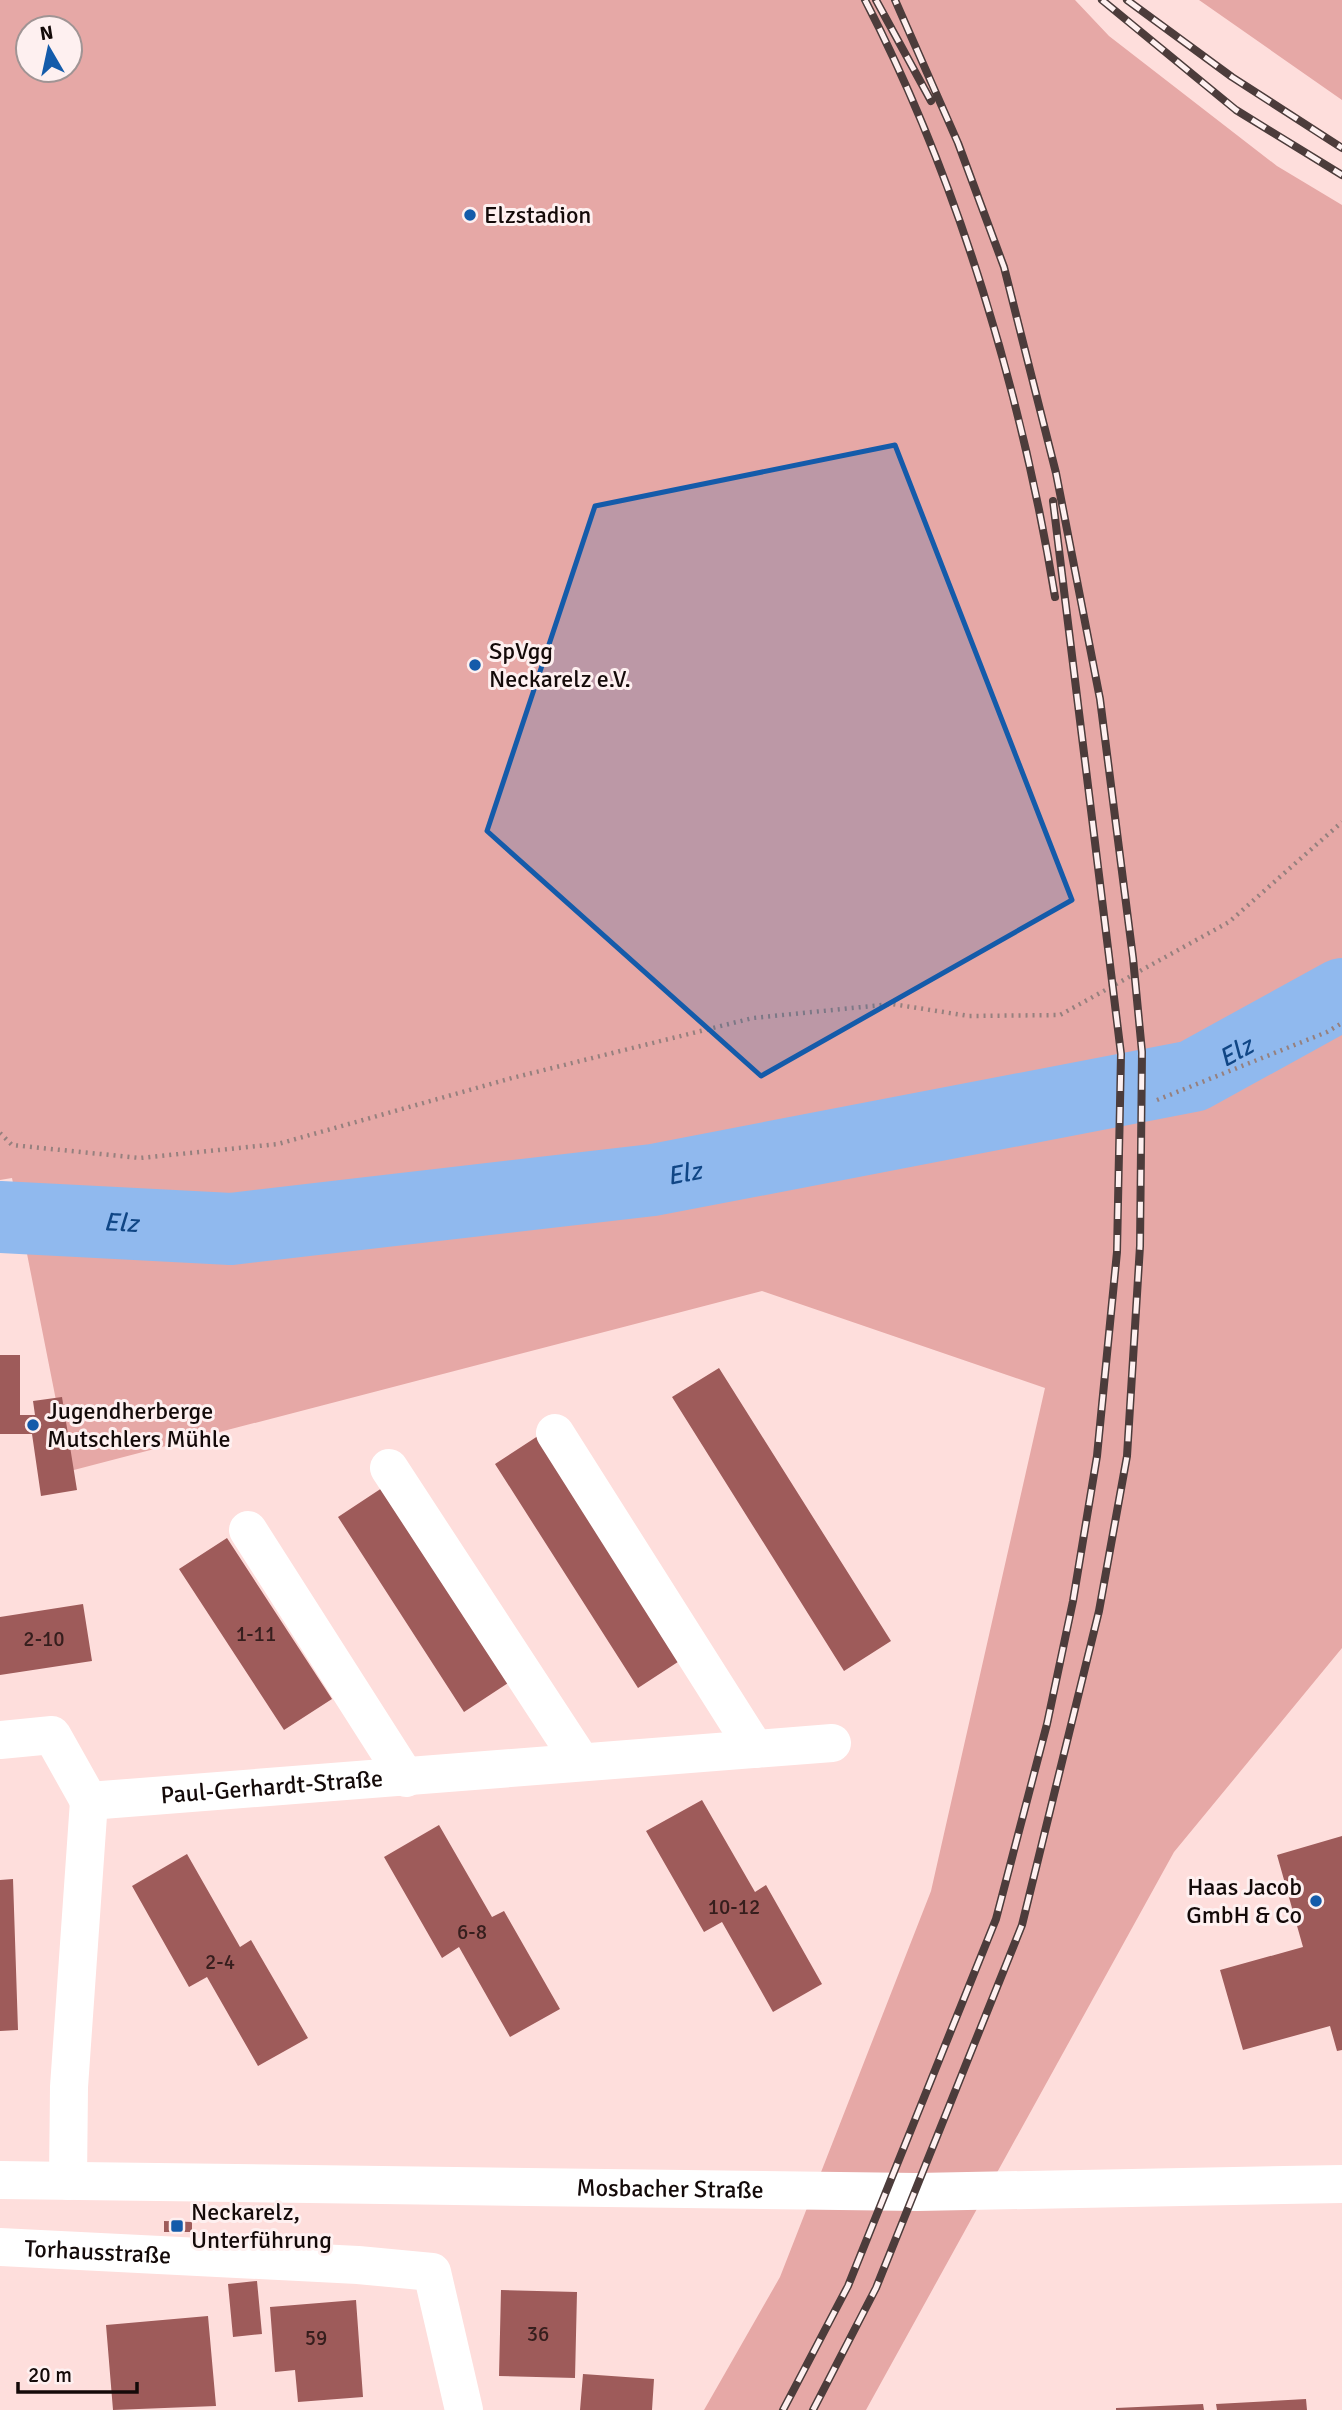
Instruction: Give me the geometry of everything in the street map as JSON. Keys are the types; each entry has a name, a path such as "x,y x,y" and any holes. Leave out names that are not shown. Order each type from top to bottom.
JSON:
{"street":[{"path":"555,1433 755,1749"},
{"path":"389,1468 581,1762"},
{"path":"248,1530 406,1778"},
{"path":"0,1740 52,1735 89,1801 69,2087 68,2181"},
{"name":"Paul-Gerhardt-Straße","path":"89,1801 832,1743"},
{"name":"Mosbacher Straße","path":"0,2180 917,2192 1342,2184"},
{"name":"Torhausstraße","path":"0,2247 358,2264 432,2272 464,2410"}],"path":[{"path":"0,1133 12,1145 140,1158 278,1144 512,1078 753,1018 892,1004 968,1016 1060,1015 1229,922 1342,822"},
{"path":"1157,1100 1327,1032 1342,1023"}],"highlighted area":[{"path":"895,445 1072,900 761,1076 487,831 595,506"}],"shaded area":[{"path":"0,0 1075,0 1109,36 1277,166 1342,205 1342,1648 1174,1852 866,2410 704,2410 780,2277 931,1891 1045,1388 762,1291 70,1471 12,1178 0,1180"},
{"path":"1199,0 1342,0 1342,100"}],"building":[{"name":"Jugendherberge Mutschlers Mühle","path":"0,1355 20,1355 20,1415 35,1415 33,1401 62,1397 77,1490 41,1496 32,1434 0,1434"},
{"path":"719,1368 891,1641 844,1671 672,1397"},
{"path":"541,1434 684,1658 638,1688 495,1464"},
{"path":"385,1486 511,1681 464,1712 338,1517"},
{"path":"227,1538 332,1699 284,1730 179,1569"},
{"path":"83,1604 92,1661 0,1675 0,1617"},
{"path":"702,1800 755,1892 766,1885 822,1984 773,2012 722,1922 704,1932 646,1831"},
{"path":"439,1825 492,1917 504,1911 560,2009 510,2037 459,1947 442,1958 384,1857"},
{"name":"Haas Jacob GmbH & Co","path":"1342,1836 1342,2050 1337,2051 1330,2026 1243,2050 1220,1970 1303,1947 1277,1855"},
{"path":"187,1854 240,1947 251,1940 308,2038 258,2066 207,1977 189,1987 132,1886"},
{"path":"13,1879 18,2030 0,2031 0,1880"},
{"path":"164,2221 192,2222 192,2232 164,2232"},
{"path":"257,2281 262,2334 233,2337 228,2284"},
{"path":"501,2290 577,2292 575,2378 499,2376"},
{"path":"356,2300 363,2397 298,2402 295,2370 275,2372 270,2307"},
{"path":"208,2316 216,2406 113,2410 106,2325"},
{"path":"583,2374 654,2379 652,2410 580,2410"},
{"path":"1306,2399 1307,2410 1217,2410 1216,2404"},
{"path":"1203,2404 1204,2410 1116,2410 1116,2408"}],"waterway":[{"name":"Elz","path":"0,1217 231,1229 653,1180 1193,1076 1342,994"}],"railway":[{"path":"865,0 930,142 983,291 1025,444 1055,597"},
{"path":"876,0 931,101"},
{"path":"813,2410 876,2288 1022,1925 1099,1611 1127,1456 1140,1246 1142,1052 1133,958 1100,699 1056,473 1004,267 958,143 895,0"},
{"path":"1102,0 1236,110 1342,175"},
{"path":"1127,0 1232,77 1342,148"},
{"path":"783,2410 848,2286 996,1919 1047,1724 1073,1601 1097,1456 1117,1252 1121,1054 1053,501"}],"place":[{"name":"Elzstadion","path":"470,215"},
{"name":"SpVgg Neckarelz e.V.","path":"475,665"},
{"name":"Jugendherberge Mutschlers Mühle","path":"33,1425"},
{"name":"Haas Jacob GmbH & Co","path":"1316,1901"},
{"name":"Neckarelz, Unterführung","path":"177,2226"}]}
